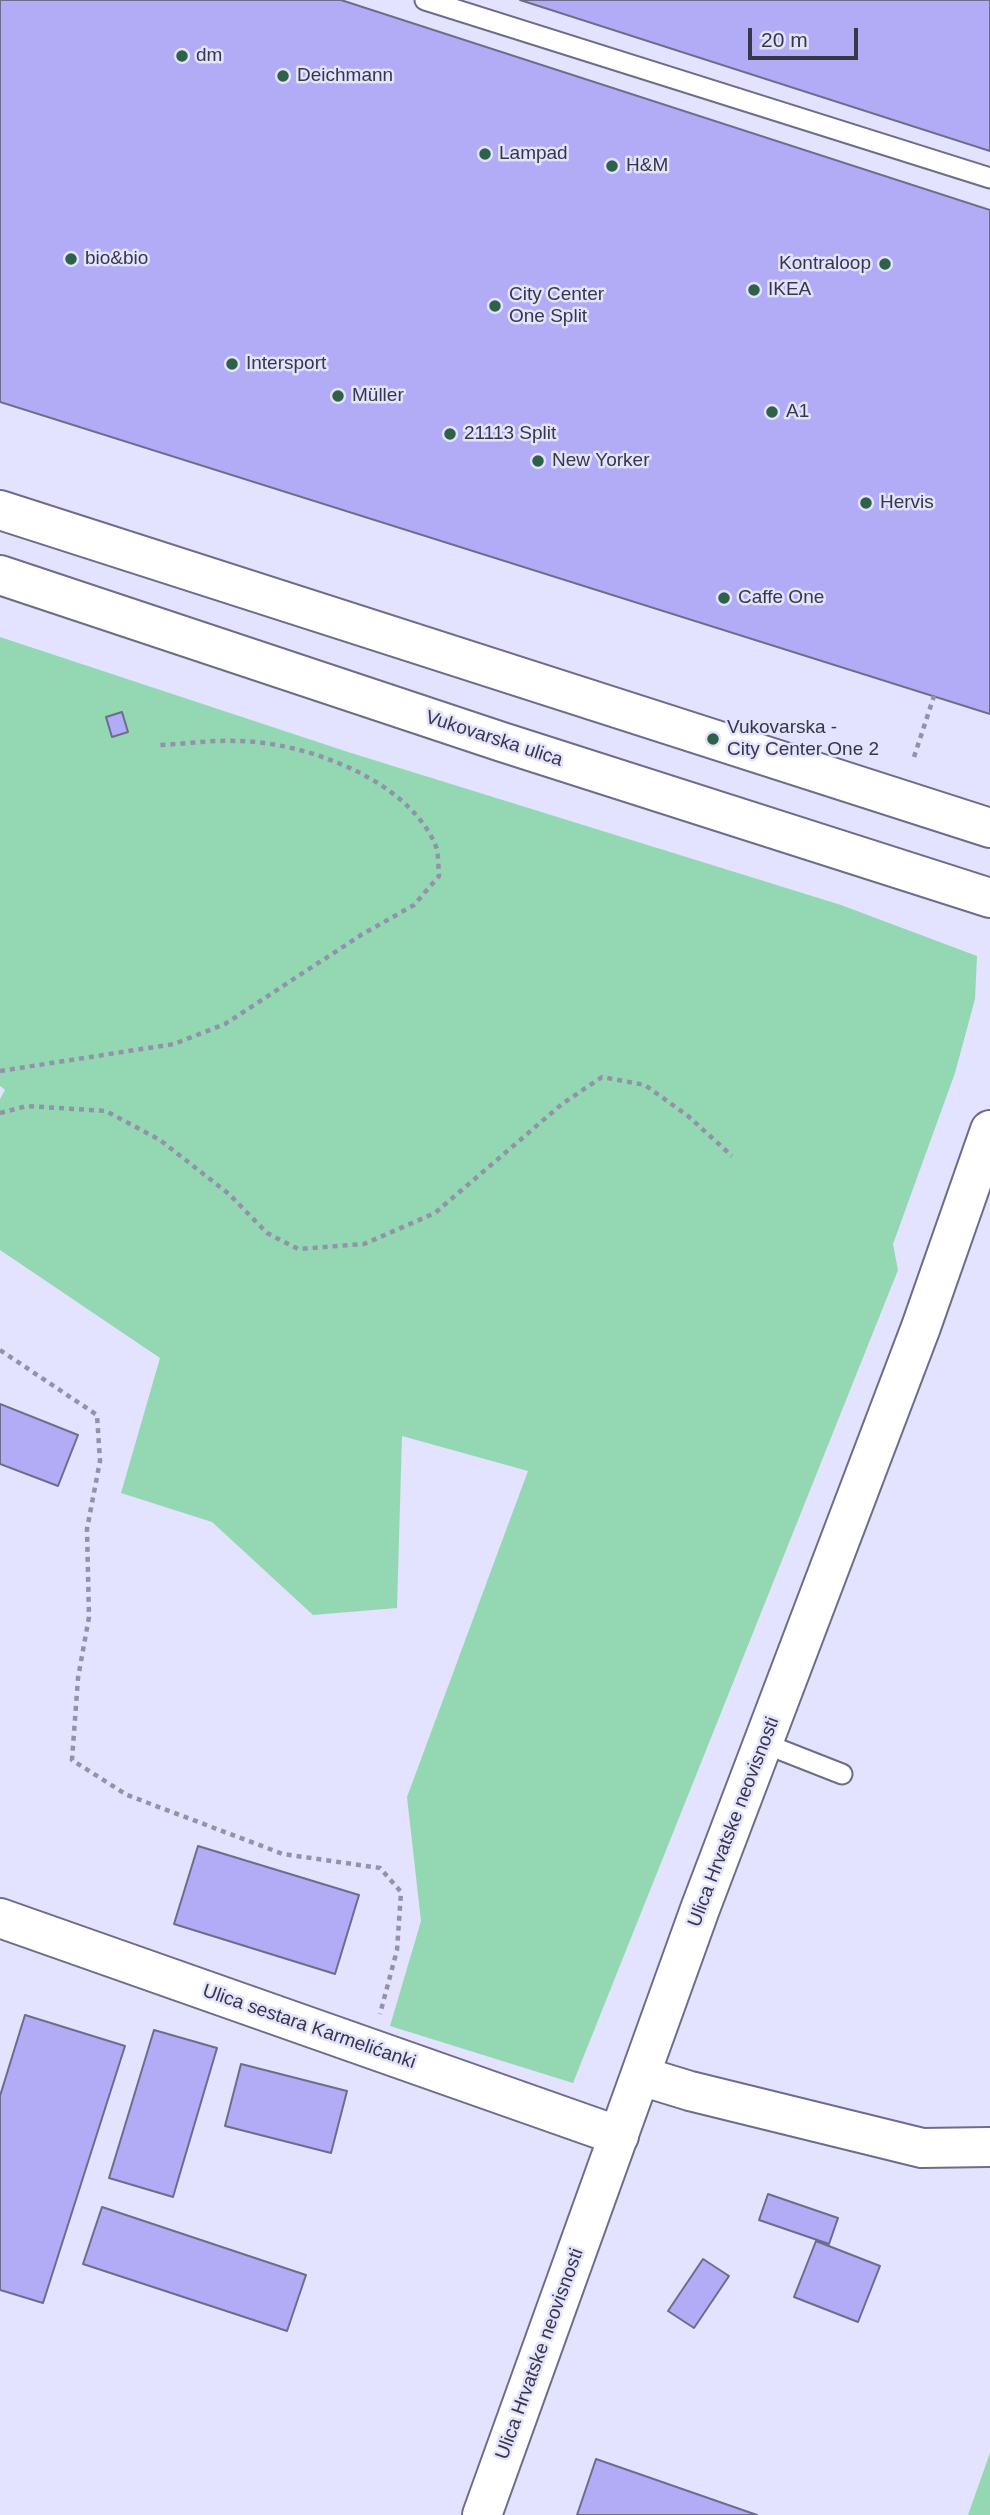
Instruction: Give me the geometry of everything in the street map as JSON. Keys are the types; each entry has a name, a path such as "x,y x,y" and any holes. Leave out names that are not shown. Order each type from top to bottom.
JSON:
{"street":[{"path":"0,510 990,828"},
{"name":"Vukovarska ulica","path":"0,575 502,742 990,898"},
{"name":"Ulica Hrvatske neovisnosti","path":"482,2515 763,1743 921,1327 990,1130"},
{"name":"Ulica sestara Karmelićanki","path":"0,1918 619,2136"},
{"path":"640,2076 690,2091 922,2148 990,2147"}],"lane":[{"path":"425,0 990,178"},
{"path":"763,1743 842,1774"}],"path":[{"path":"914,757 934,696"},
{"path":"0,1071 174,1044 225,1024 361,935 414,905 439,876 436,847 419,817 382,787 338,762 285,747 236,741 160,746"},
{"path":"0,1113 27,1107 106,1111 160,1140 229,1194 267,1233 298,1249 365,1244 435,1213 562,1104 602,1077 645,1085 688,1116 732,1156"},
{"path":"0,1350 97,1415 100,1461 87,1529 89,1617 78,1678 72,1760 127,1795 283,1854 380,1868 401,1892 397,1950 370,2048"}],"green space":[{"path":"0,637 348,752 841,905 977,956 975,999 955,1073 893,1244 898,1270 573,2083 390,2026 421,1921 407,1797 528,1471 402,1436 397,1608 313,1615 212,1522 121,1493 160,1358 0,1250 0,1099 5,1090 0,1086"},
{"path":"990,2453 990,2515 968,2515"}],"building":[{"name":"City Center One Split","path":"0,0 341,0 990,210 990,714 0,402"},
{"path":"520,0 990,0 990,151"},
{"path":"122,712 128,732 112,737 106,717"},
{"path":"0,1404 78,1435 58,1486 0,1464"},
{"path":"198,1846 359,1895 335,1974 174,1924"},
{"path":"25,2015 125,2046 43,2303 0,2290 0,2096"},
{"path":"154,2030 217,2048 173,2197 109,2178"},
{"path":"241,2064 347,2091 331,2153 225,2126"},
{"path":"768,2194 838,2218 829,2244 759,2220"},
{"path":"102,2207 306,2275 287,2331 83,2264"},
{"path":"816,2241 880,2266 858,2322 794,2297"},
{"path":"703,2259 729,2276 694,2328 668,2311"},
{"path":"596,2459 757,2515 577,2515"}],"place":[{"name":"dm","path":"182,56"},
{"name":"Deichmann","path":"283,76"},
{"name":"Lampad","path":"485,154"},
{"name":"H&M","path":"612,166"},
{"name":"bio&bio","path":"71,259"},
{"name":"Kontraloop","path":"885,264"},
{"name":"IKEA","path":"754,290"},
{"name":"City Center One Split","path":"495,306"},
{"name":"Intersport","path":"232,364"},
{"name":"Müller","path":"338,396"},
{"name":"A1","path":"772,412"},
{"name":"21113 Split","path":"450,434"},
{"name":"New Yorker","path":"538,461"},
{"name":"Hervis","path":"866,503"},
{"name":"Caffe One","path":"724,598"},
{"name":"Vukovarska - City Center One 2","path":"713,739"}]}
